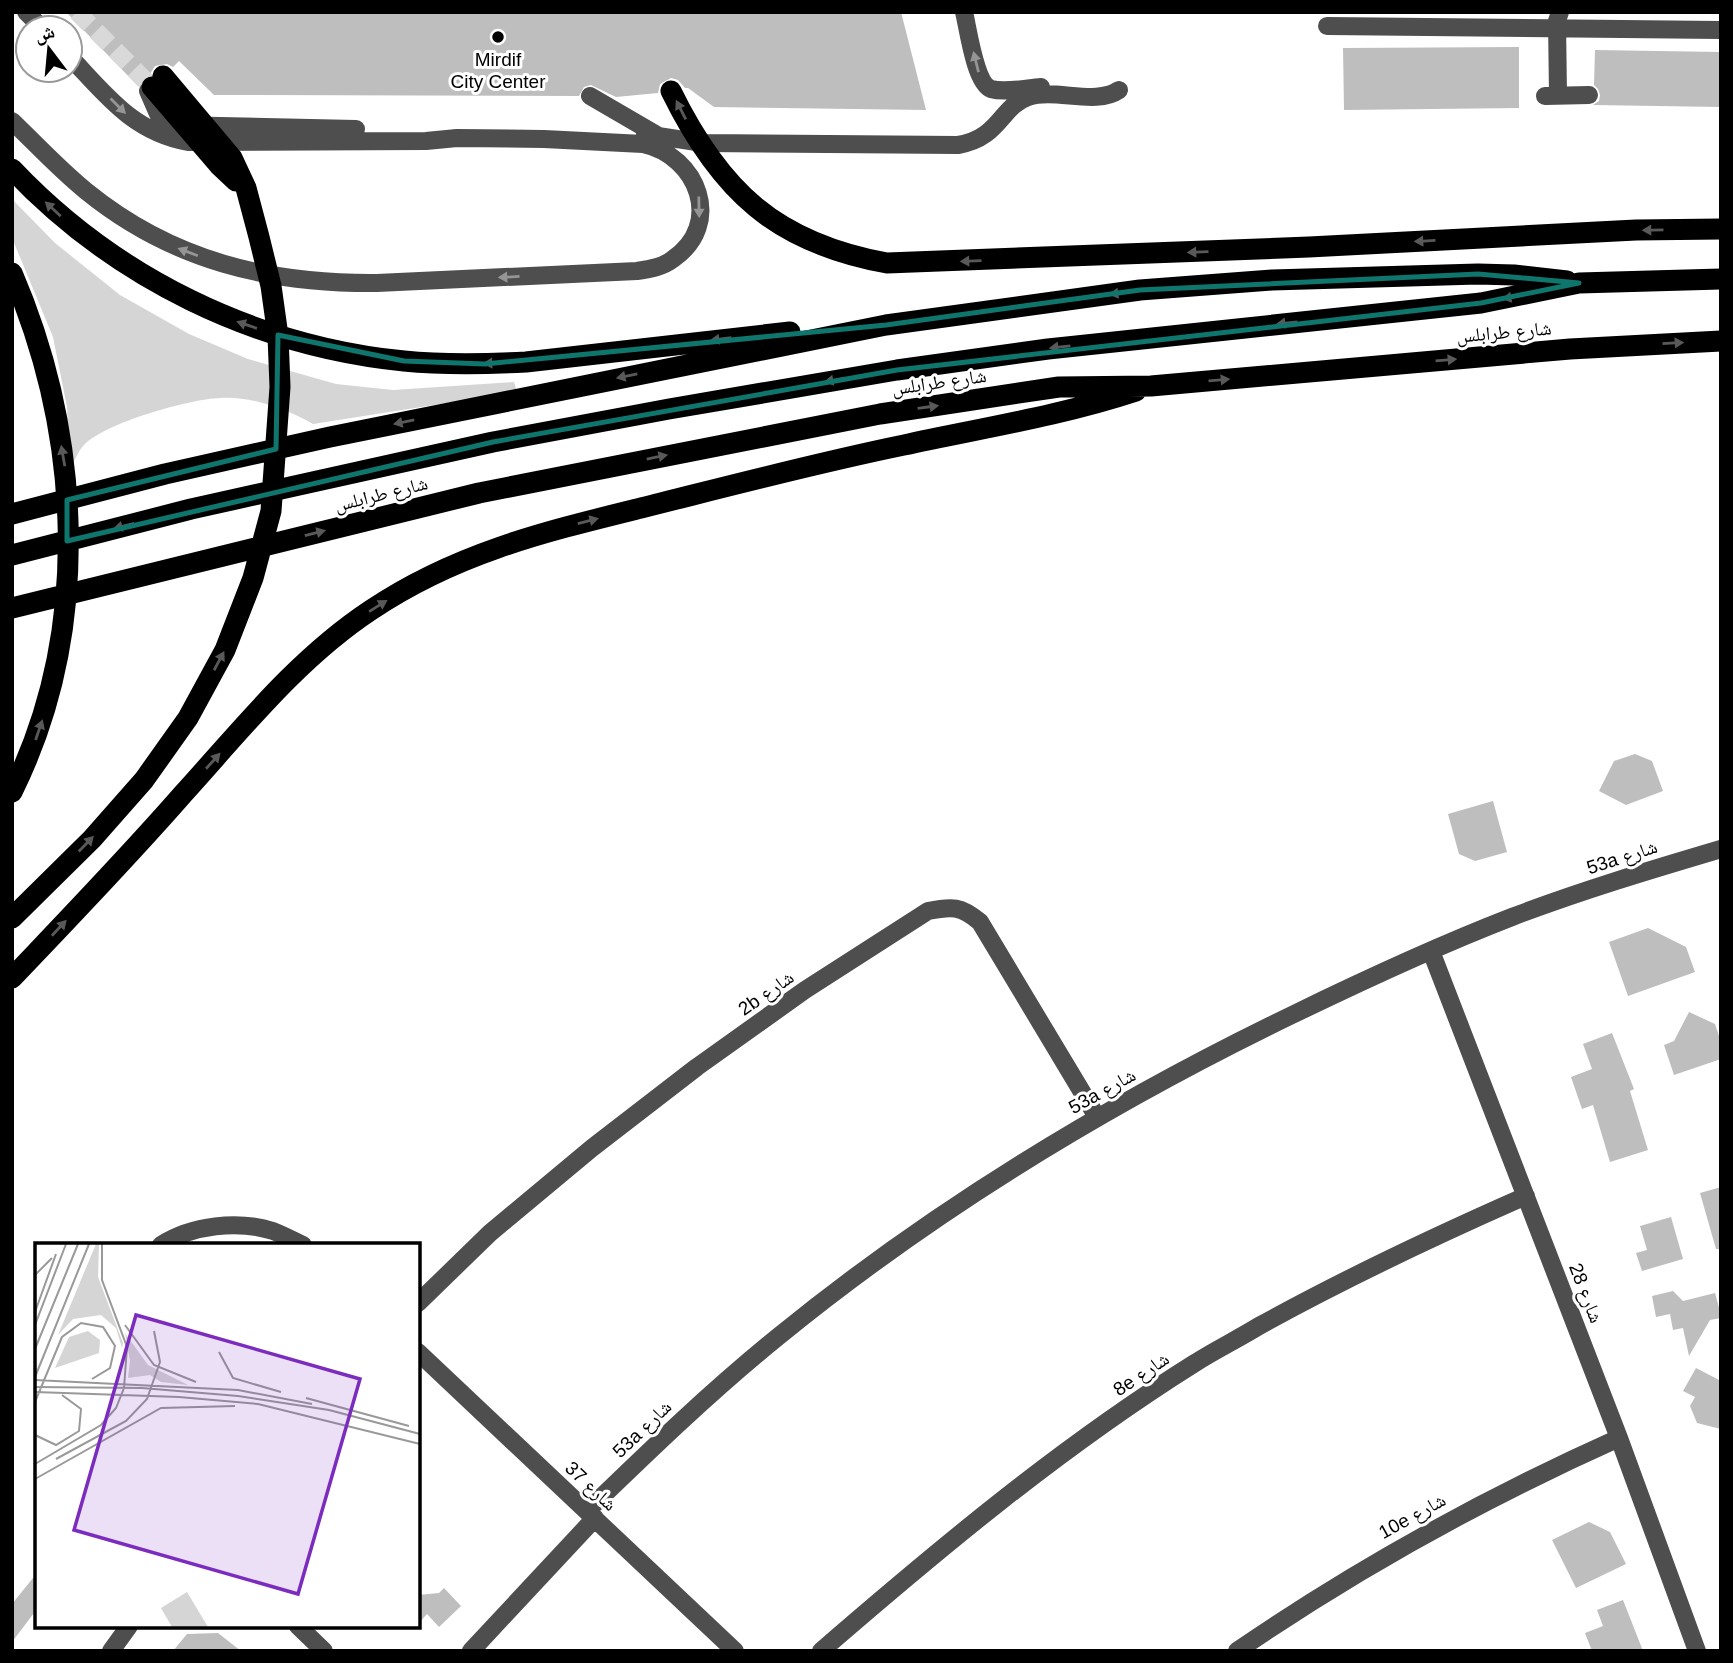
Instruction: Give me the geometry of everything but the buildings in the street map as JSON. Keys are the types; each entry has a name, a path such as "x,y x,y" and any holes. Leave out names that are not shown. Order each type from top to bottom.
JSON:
{"highway":[{"path":"15,916 92,839 144,780 188,718 225,650 253,579 271,511 280,387 278,336 271,286 246,188 222,145 159,80"},
{"path":"671,91 711,161 729,182 770,219 827,249 887,263 1309,247 1636,230 1721,229"},
{"path":"12,169 71,225 122,263 177,295 235,321 276,335 361,355 445,363 526,362 788,332 886,325"},
{"path":"12,273 37,340 56,418 65,468 68,544 64,620 54,679 37,737 12,792"},
{"path":"12,514 165,474 357,432 886,325 1140,290 1272,280 1478,274 1525,275 1579,282"},
{"name":"شارع طرابلس","path":"12,555 191,509 493,442 897,370 1048,349 1481,303 1579,282 1721,279"},
{"name":"شارع طرابلس","path":"12,608 479,493 880,414 1059,387 1152,386 1570,349 1721,341"},
{"path":"12,978 158,823 286,680 327,643 370,610 417,582 467,558 531,536 852,456 1065,412 1152,386"}],"street":[{"path":"964,12 978,73 985,85 992,89 1076,86"},
{"path":"1378,12 1392,27"},
{"path":"1562,24 1557,95 1589,95"},
{"path":"1327,26 1562,24 1721,30"},
{"path":"12,121 86,191 143,231 179,249 256,274 337,284 637,271 662,266 673,260 690,242 699,218 698,193 688,171 666,151 643,144 457,138 410,141 187,142 174,140 135,122 84,71"},
{"path":"159,80 158,114 173,125 406,130 457,138"},
{"path":"544,139 601,132 704,143 958,145 969,144 986,135 1013,107 1030,96 1104,96 1119,90"},
{"path":"590,96 658,136"},
{"name":"53a شارع","path":"471,1651 591,1515 682,1419 809,1312 880,1257 986,1185 1097,1117 1262,1030 1431,951 1509,918 1587,890 1721,849"},
{"name":"2b شارع","path":"420,1301 490,1233 592,1148 676,1083 805,990 928,911 950,907 967,911 980,922 1097,1117"},
{"name":"شارع 28","path":"1431,951 1698,1651"},
{"name":"8e شارع","path":"821,1651 1001,1500 1102,1425 1196,1362 1316,1294 1428,1238 1526,1196"},
{"path":"164,1243 203,1228 238,1225 272,1231 299,1243"},
{"name":"شارع 37","path":"420,1354 735,1651"},
{"name":"10e شارع","path":"1237,1651 1297,1609 1378,1559 1461,1513 1619,1438"},
{"path":"111,1651 128,1628"},
{"path":"300,1628 324,1651"}],"highlighted area":[{"path":"1478,274 1579,283 1481,303 897,370 493,442 67,541 67,500 276,449 278,335 404,361 485,364 886,325 1140,290"}],"shaded area":[{"path":"12,199 55,243 120,295 189,334 248,359 336,384 393,390 514,382 517,392 313,424 292,413 256,401 206,399 148,414 110,429 84,445 70,469 67,407 53,337 12,238"}],"tunnel":[{"path":"77,12 152,87"}],"place":[{"name":"Mirdif City Center","path":"498,37"}]}
